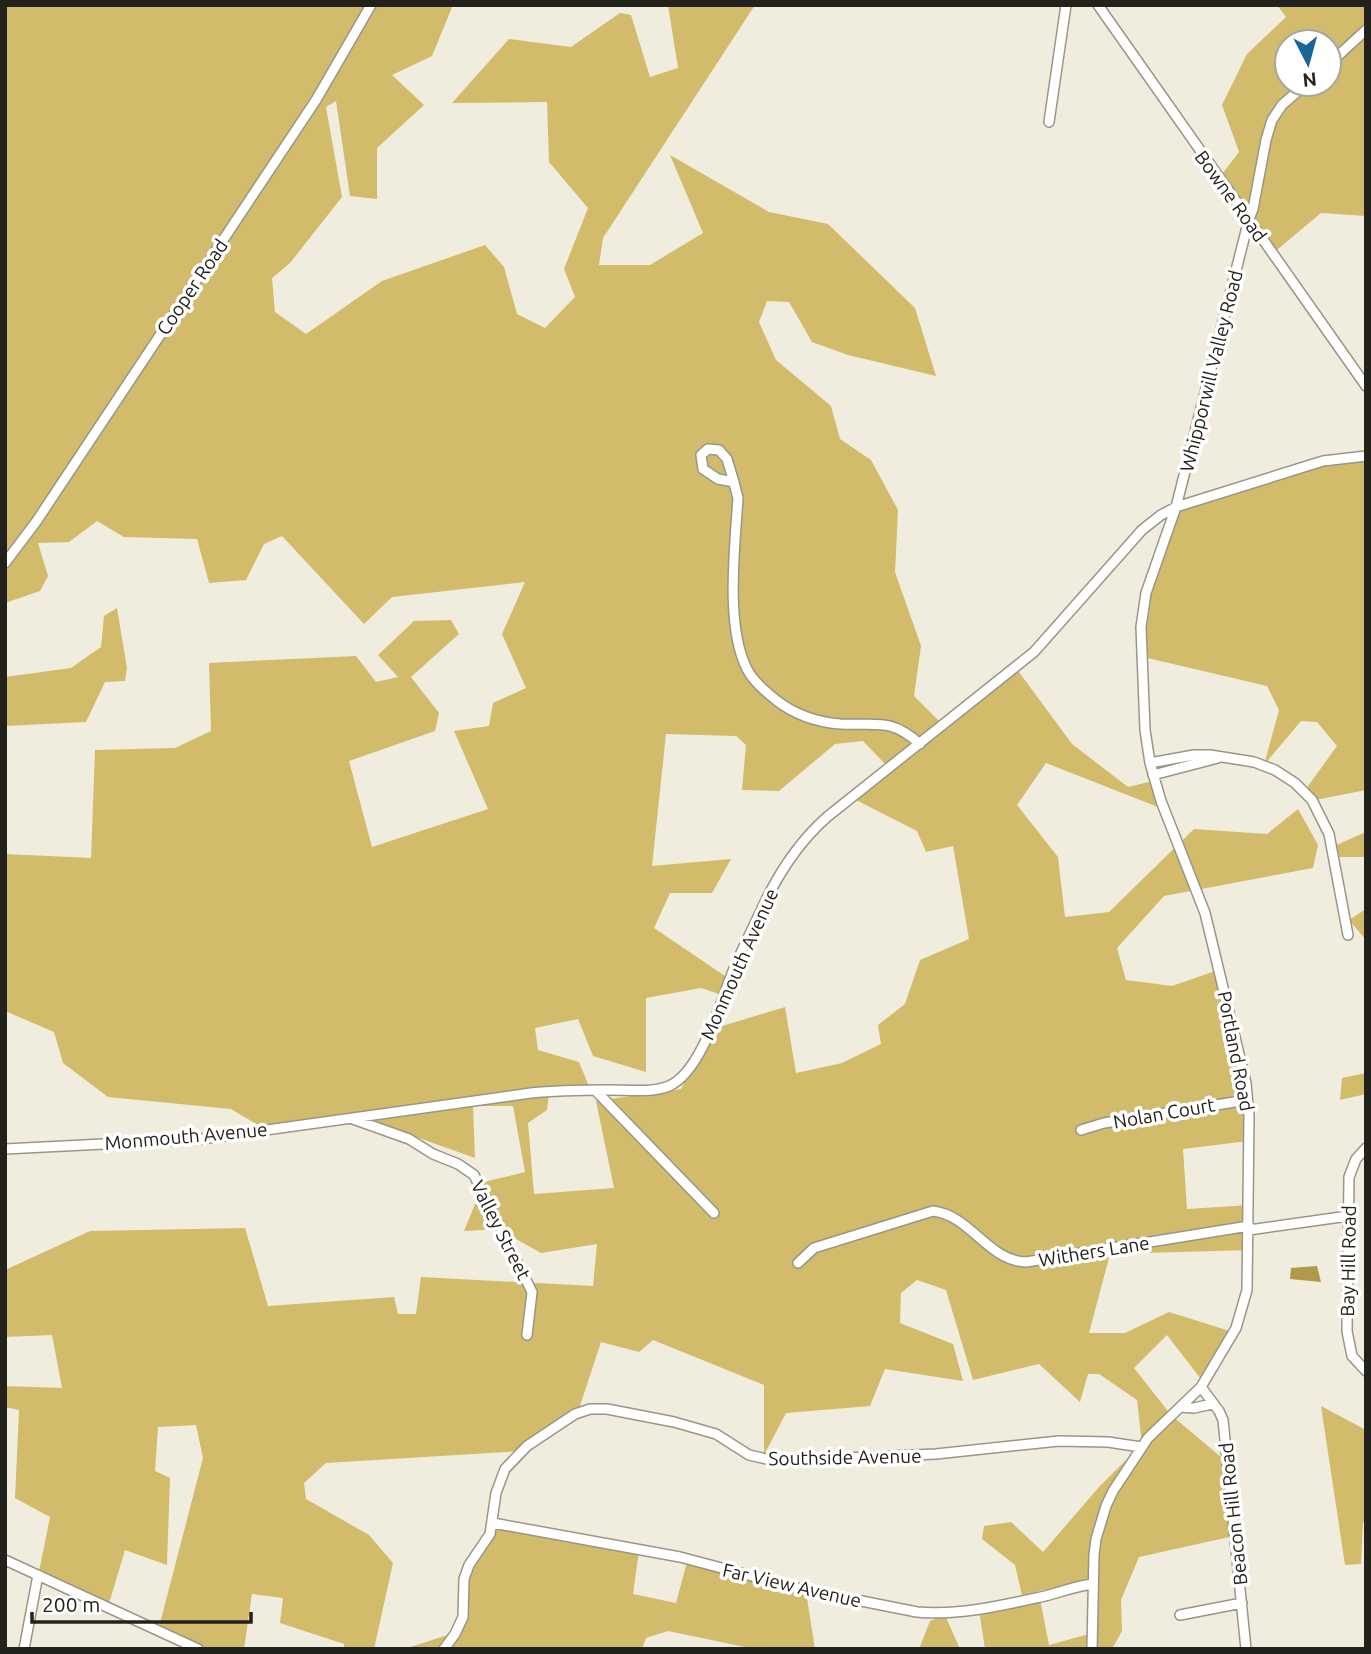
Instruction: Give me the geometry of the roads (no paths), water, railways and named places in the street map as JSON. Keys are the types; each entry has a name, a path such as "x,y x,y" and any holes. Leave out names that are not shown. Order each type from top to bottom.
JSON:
{"street":[{"name":"Cooper Road","path":"5,563 36,522 316,100 371,5"},
{"path":"1049,122 1066,5"},
{"name":"Bowne Road","path":"1098,5 1366,386"},
{"path":"1343,51 1366,30"},
{"name":"Whipporwill Valley Road","path":"1176,507 1253,209 1272,120 1290,98"},
{"name":"Monmouth Avenue","path":"5,1149 202,1139 531,1093 656,1090 667,1087 681,1078 707,1040 735,967 766,900 800,845 827,817 1034,652 1142,530 1161,514 1176,507 1323,461 1366,456"},
{"path":"734,482 738,498 734,608 736,637 747,669 763,689 792,713 839,723 893,725 907,732 920,744"},
{"name":"Portland Road","path":"1092,1649 1092,1584 1096,1539 1113,1491 1141,1447 1201,1387 1230,1341 1241,1317 1247,1290 1249,1228 1247,1100 1244,1073 1205,913 1161,801 1150,763 1145,730 1142,616 1149,581 1176,507"},
{"path":"1150,763 1194,754 1239,759 1267,766 1295,783 1312,800 1332,842 1348,935"},
{"path":"1153,775 1220,757"},
{"path":"595,1090 714,1213"},
{"name":"Nolan Court","path":"1081,1130 1104,1123 1247,1100"},
{"name":"Valley Street","path":"351,1118 409,1139 474,1175 532,1292 527,1335"},
{"name":"Bay Hill Road","path":"1366,1148 1356,1159 1349,1177 1347,1341 1353,1359 1366,1371"},
{"name":"Withers Lane","path":"798,1264 814,1248 933,1212 952,1216 993,1250 1016,1262 1348,1216"},
{"name":"Beacon Hill Road","path":"1201,1387 1222,1416 1246,1649"},
{"path":"1180,1407 1194,1408 1212,1404"},
{"name":"Southside Avenue","path":"444,1649 463,1617 464,1579 469,1565 486,1542 493,1523 496,1493 505,1469 527,1446 584,1410 615,1410 707,1430 748,1454 775,1461 936,1454 1059,1441 1126,1443 1141,1447"},
{"name":"Far View Avenue","path":"493,1523 680,1557 801,1589 925,1613 1001,1604 1092,1584"},
{"path":"5,1560 198,1649"},
{"path":"24,1649 38,1575"},
{"path":"1180,1615 1242,1603"}]}
